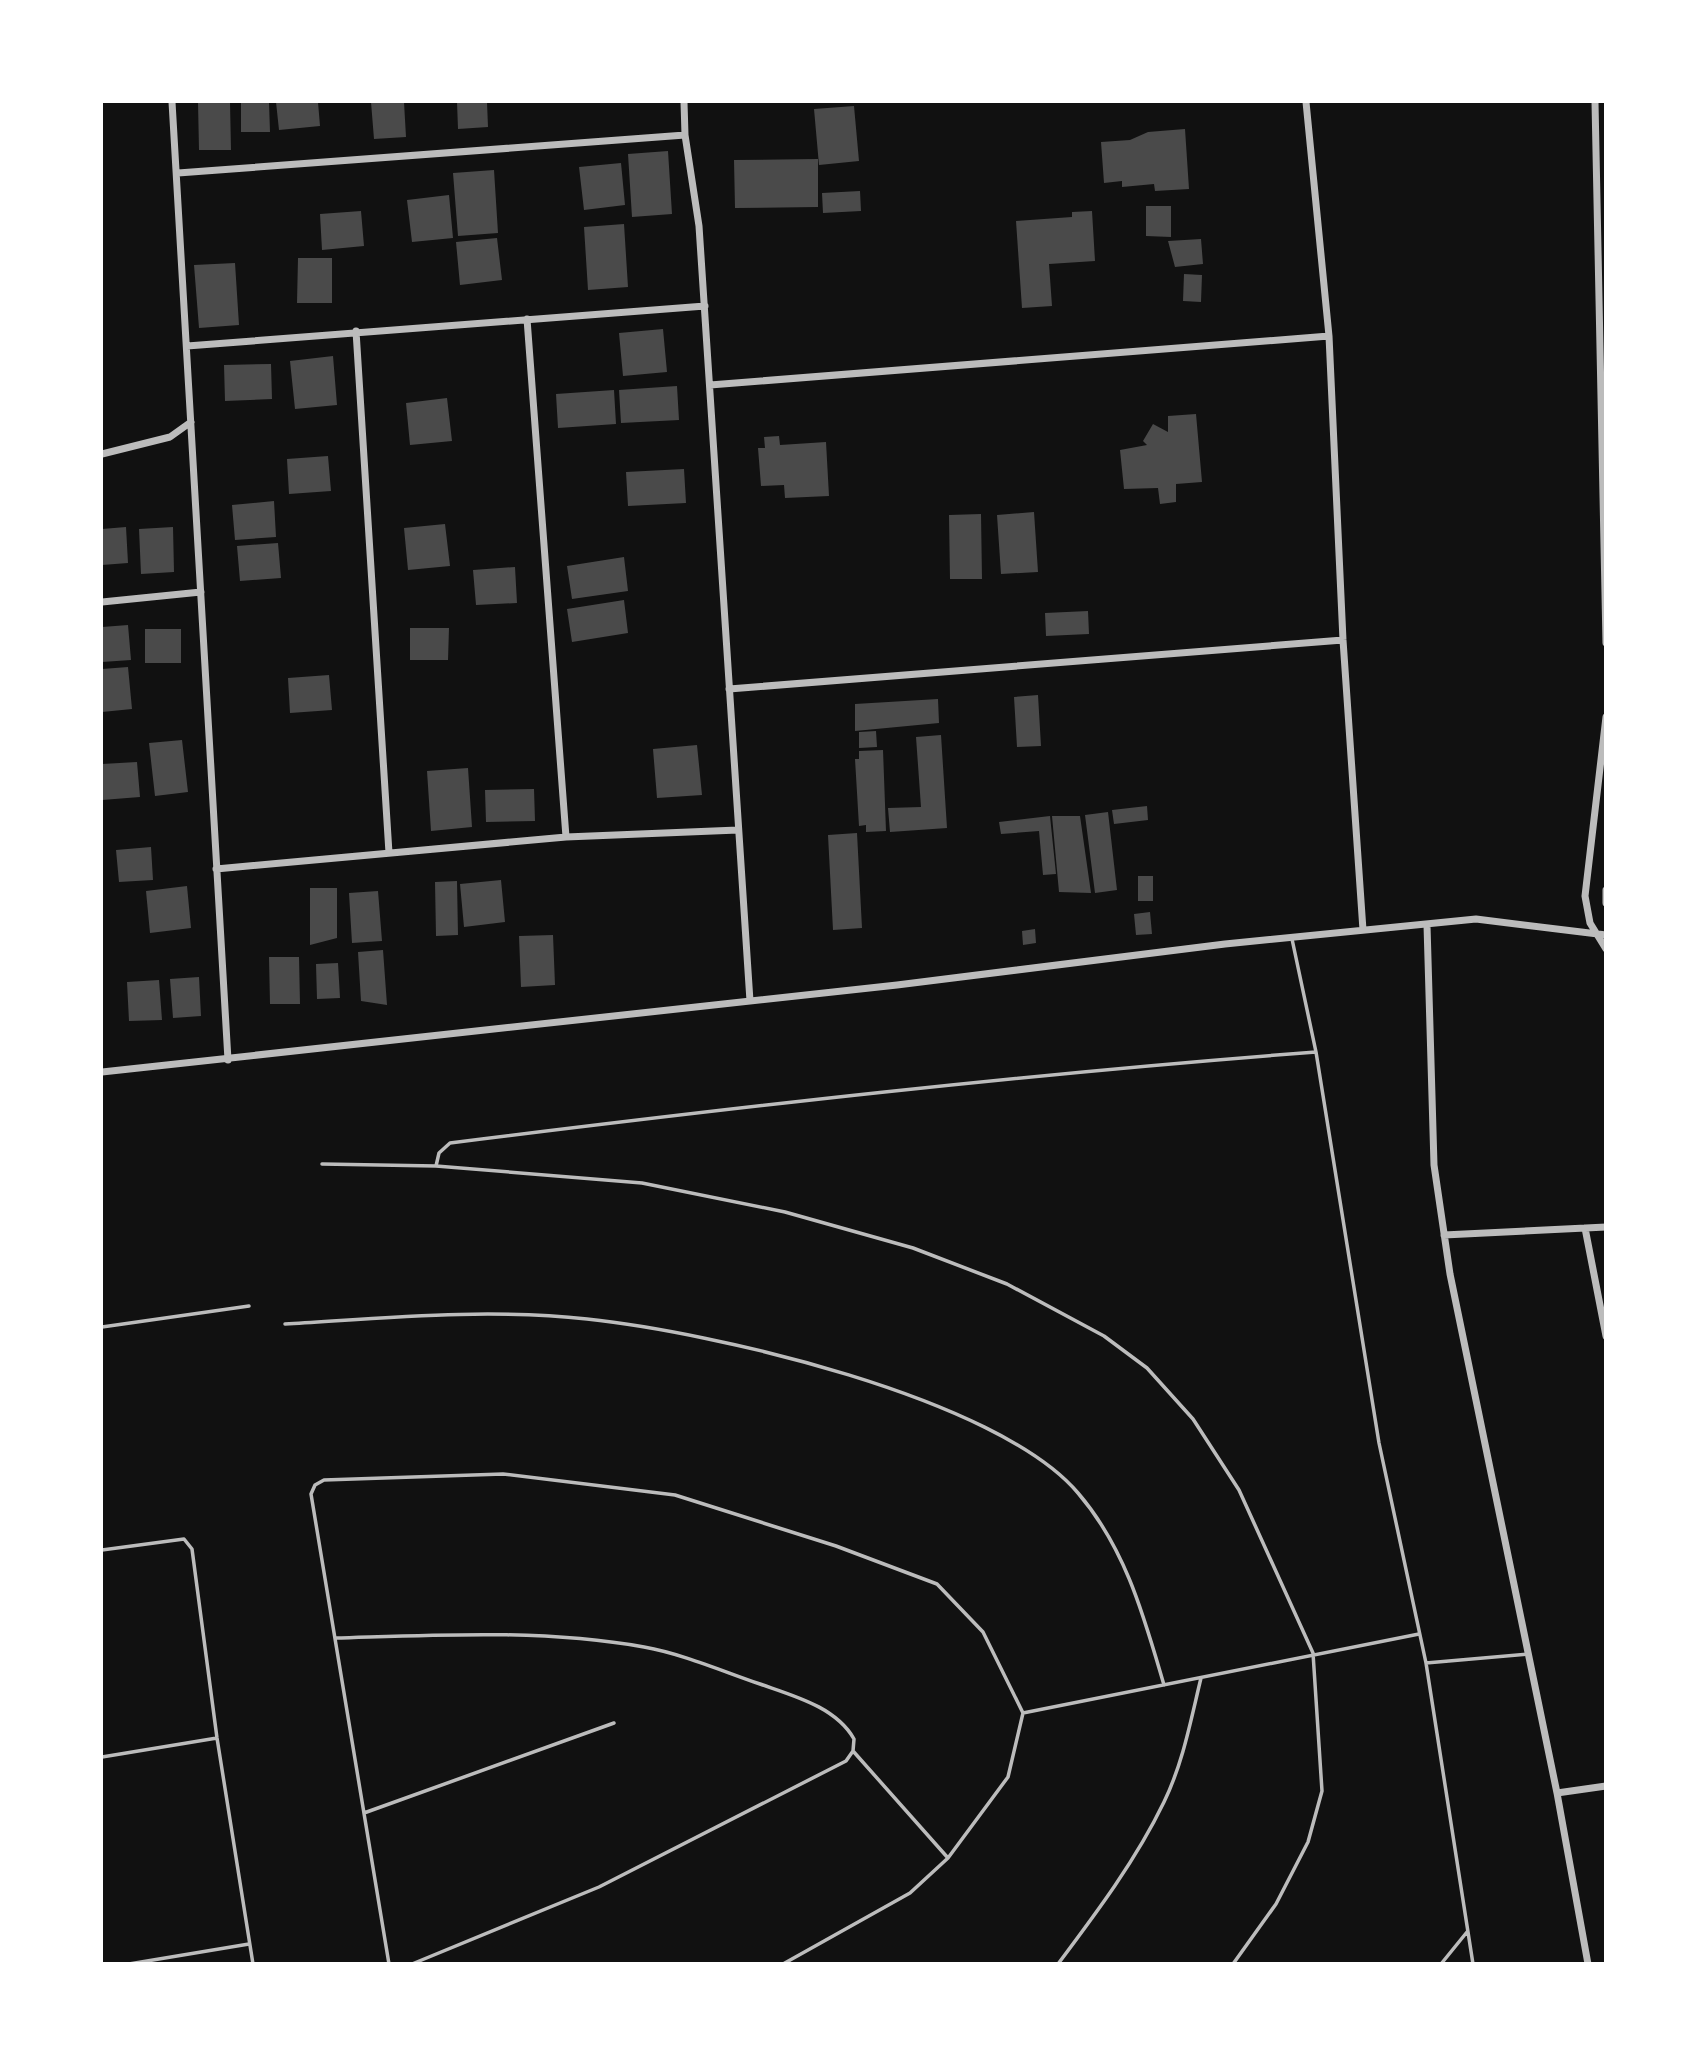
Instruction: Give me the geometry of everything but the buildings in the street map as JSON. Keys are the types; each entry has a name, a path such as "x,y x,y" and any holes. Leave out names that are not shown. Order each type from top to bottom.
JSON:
{"street":[{"path":"172,102 228,1060"},
{"path":"684,102 685,135 699,226 705,306 750,1002"},
{"path":"1306,102 1329,336 1343,640 1363,930"},
{"path":"1595,102 1605,643"},
{"path":"178,173 685,135"},
{"path":"187,346 705,306"},
{"path":"527,319 566,837"},
{"path":"356,331 389,853"},
{"path":"710,385 1329,336"},
{"path":"102,454 170,437 191,422"},
{"path":"102,602 201,592"},
{"path":"729,689 1343,640"},
{"path":"1605,717 1585,896 1595,934 1605,948"},
{"path":"216,869 566,837 738,830"},
{"path":"1605,890 1605,903"},
{"path":"102,1072 750,1002 1292,937 1476,919 1605,935"},
{"path":"1427,925 1434,1165 1444,1236 1557,1793 1588,1964"},
{"path":"1444,1236 1605,1227"},
{"path":"1586,1228 1605,1336"},
{"path":"1557,1793 1605,1786"}],"lane":[{"path":"1292,937 1316,1052 1379,1443 1426,1663 1473,1964"},
{"path":"436,1166 439,1153 450,1143 779,1102 1125,1066 1316,1052"},
{"path":"322,1164 436,1166 642,1182 785,1212 913,1248 1007,1284 1056,1307 1104,1336 1147,1368 1193,1419 1239,1490 1313,1653 1322,1791 1308,1842 1276,1904 1233,1964"},
{"path":"102,1327 249,1306"},
{"path":"285,1324 456,1313 586,1318 673,1331 799,1362 914,1396 1032,1453 1077,1492 1112,1541 1135,1587 1164,1685"},
{"path":"389,1964 312,1494 315,1485 324,1480 503,1474 675,1495 836,1546 937,1584 983,1632 1023,1713 1008,1777 948,1858 910,1893 783,1964"},
{"path":"102,1550 184,1539 189,1542 253,1964"},
{"path":"335,1638 505,1634 667,1652 787,1693 837,1717 854,1739 853,1751 846,1761 598,1886 412,1964"},
{"path":"1023,1713 1313,1653 1419,1634"},
{"path":"1426,1663 1528,1654"},
{"path":"1058,1964 1114,1890 1165,1801 1187,1740 1201,1677"},
{"path":"364,1814 614,1723"},
{"path":"102,1756 217,1738"},
{"path":"853,1751 948,1858"},
{"path":"1441,1964 1467,1932"},
{"path":"129,1964 249,1944"}]}
